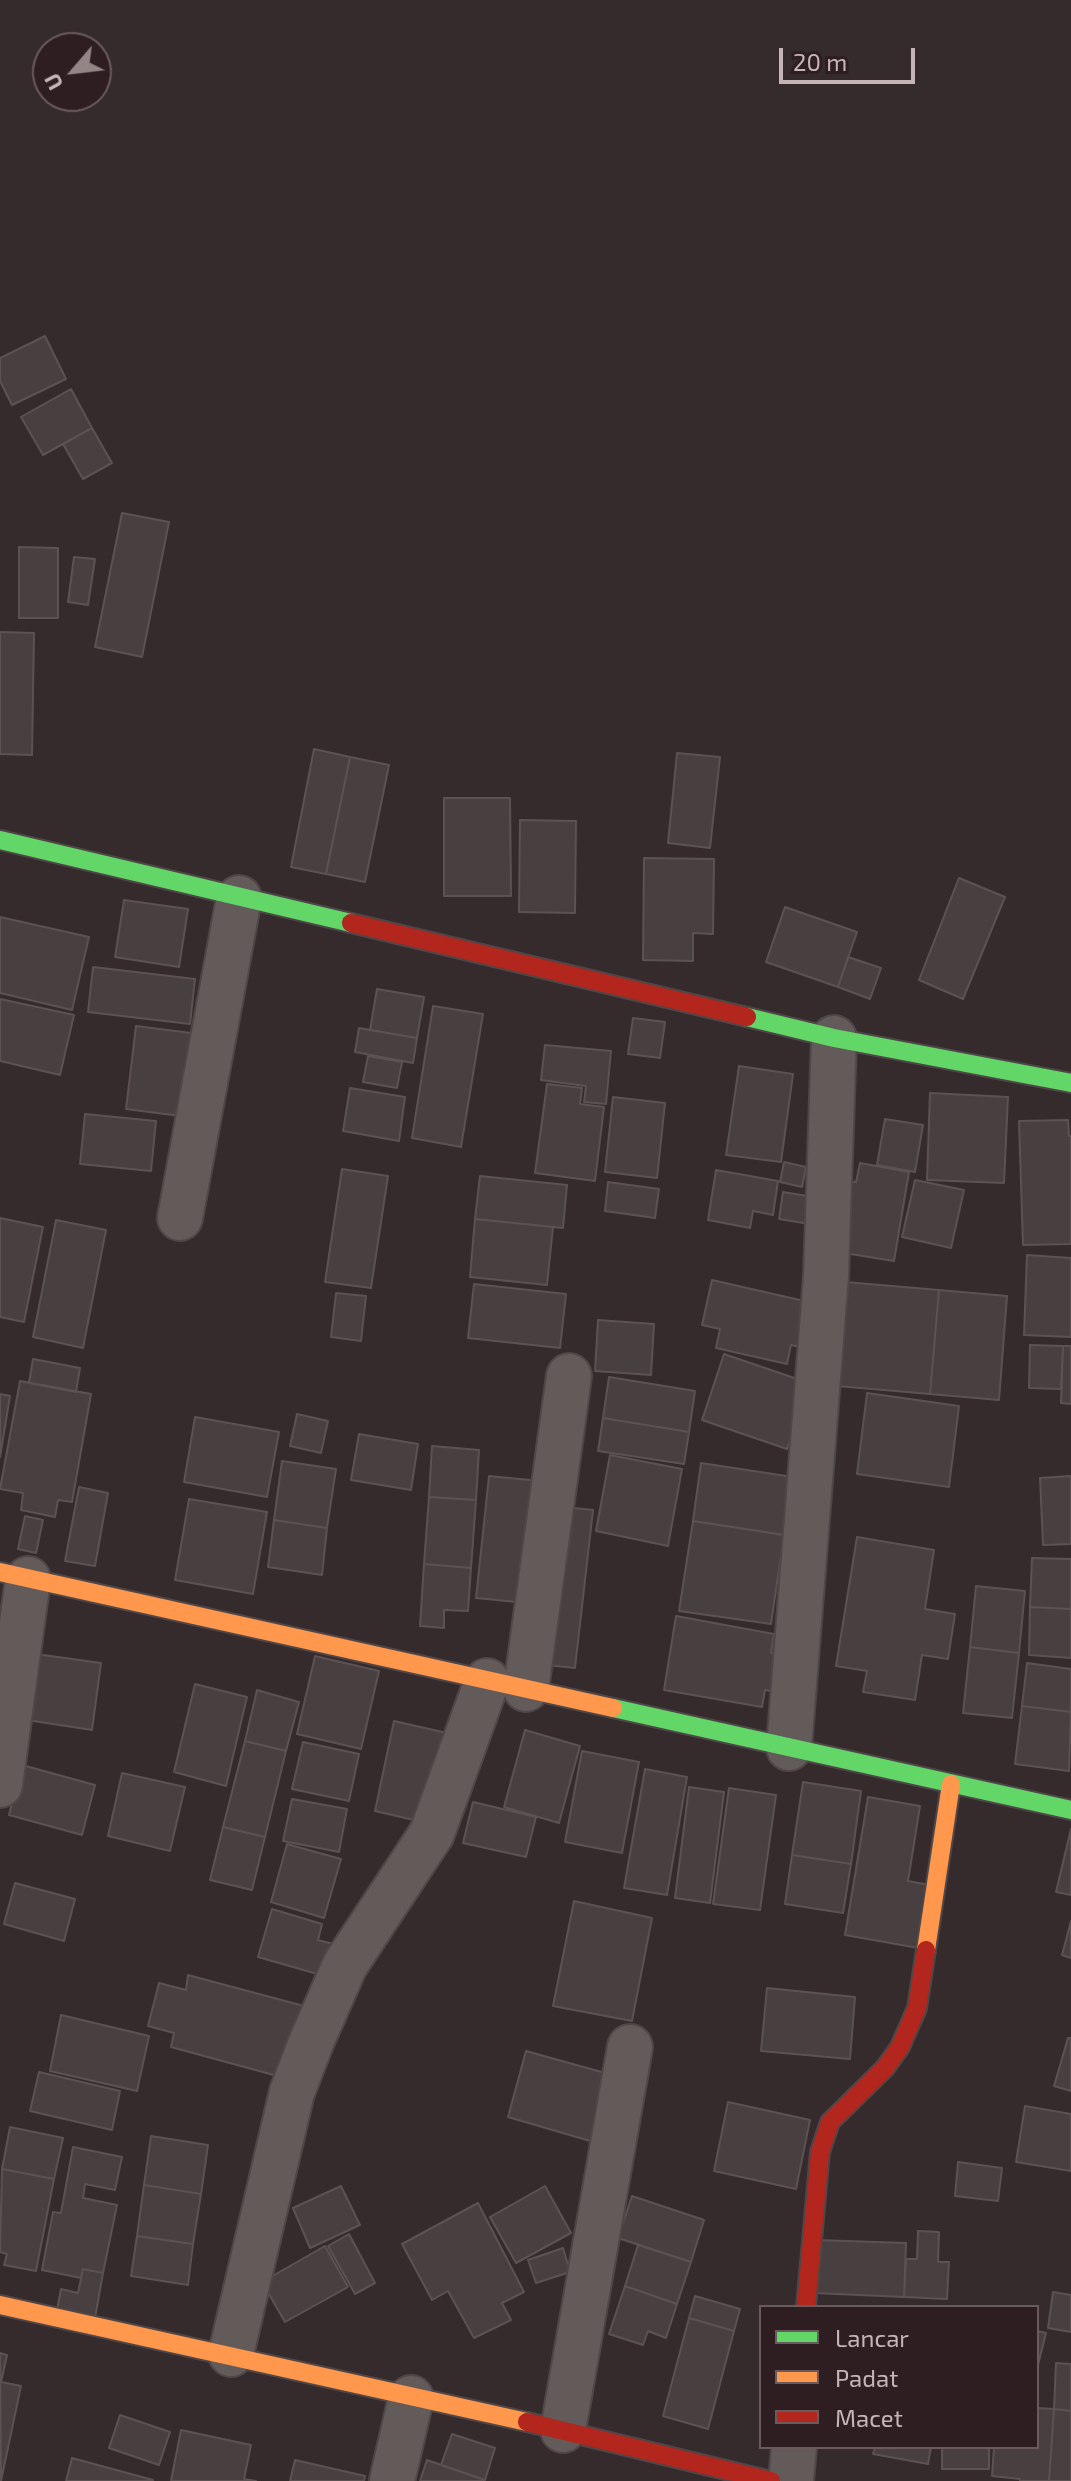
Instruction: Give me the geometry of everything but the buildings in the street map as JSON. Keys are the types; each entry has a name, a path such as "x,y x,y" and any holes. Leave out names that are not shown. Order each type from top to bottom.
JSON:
{"street":[{"path":"0,840 834,1038 1071,1083"},
{"path":"180,1218 239,898"},
{"path":"789,1748 826,1276 834,1038"},
{"path":"231,2354 292,2092 312,2040 345,1965 432,1833 506,1685 569,1376"},
{"path":"0,1785 14,1576 1071,1810"},
{"path":"806,2305 824,2134 838,2112 885,2068 900,2047 917,2008 951,1784"},
{"path":"563,2430 630,2047"},
{"path":"0,2305 231,2354 771,2481"},
{"path":"392,2481 411,2398"},
{"path":"791,2481 794,2449"}],"traffic: fast":[{"path":"0,840 351,923"},
{"path":"747,1017 834,1038 1071,1083"},
{"path":"613,1708 1071,1810"}],"traffic: slow":[{"path":"0,1572 613,1708"},
{"path":"926,1950 951,1784"},
{"path":"0,2305 527,2422"}],"traffic: jam":[{"path":"351,923 747,1017"},
{"path":"806,2305 820,2152 830,2122 885,2068 900,2047 917,2008 926,1950"},
{"path":"527,2422 771,2481"}]}
